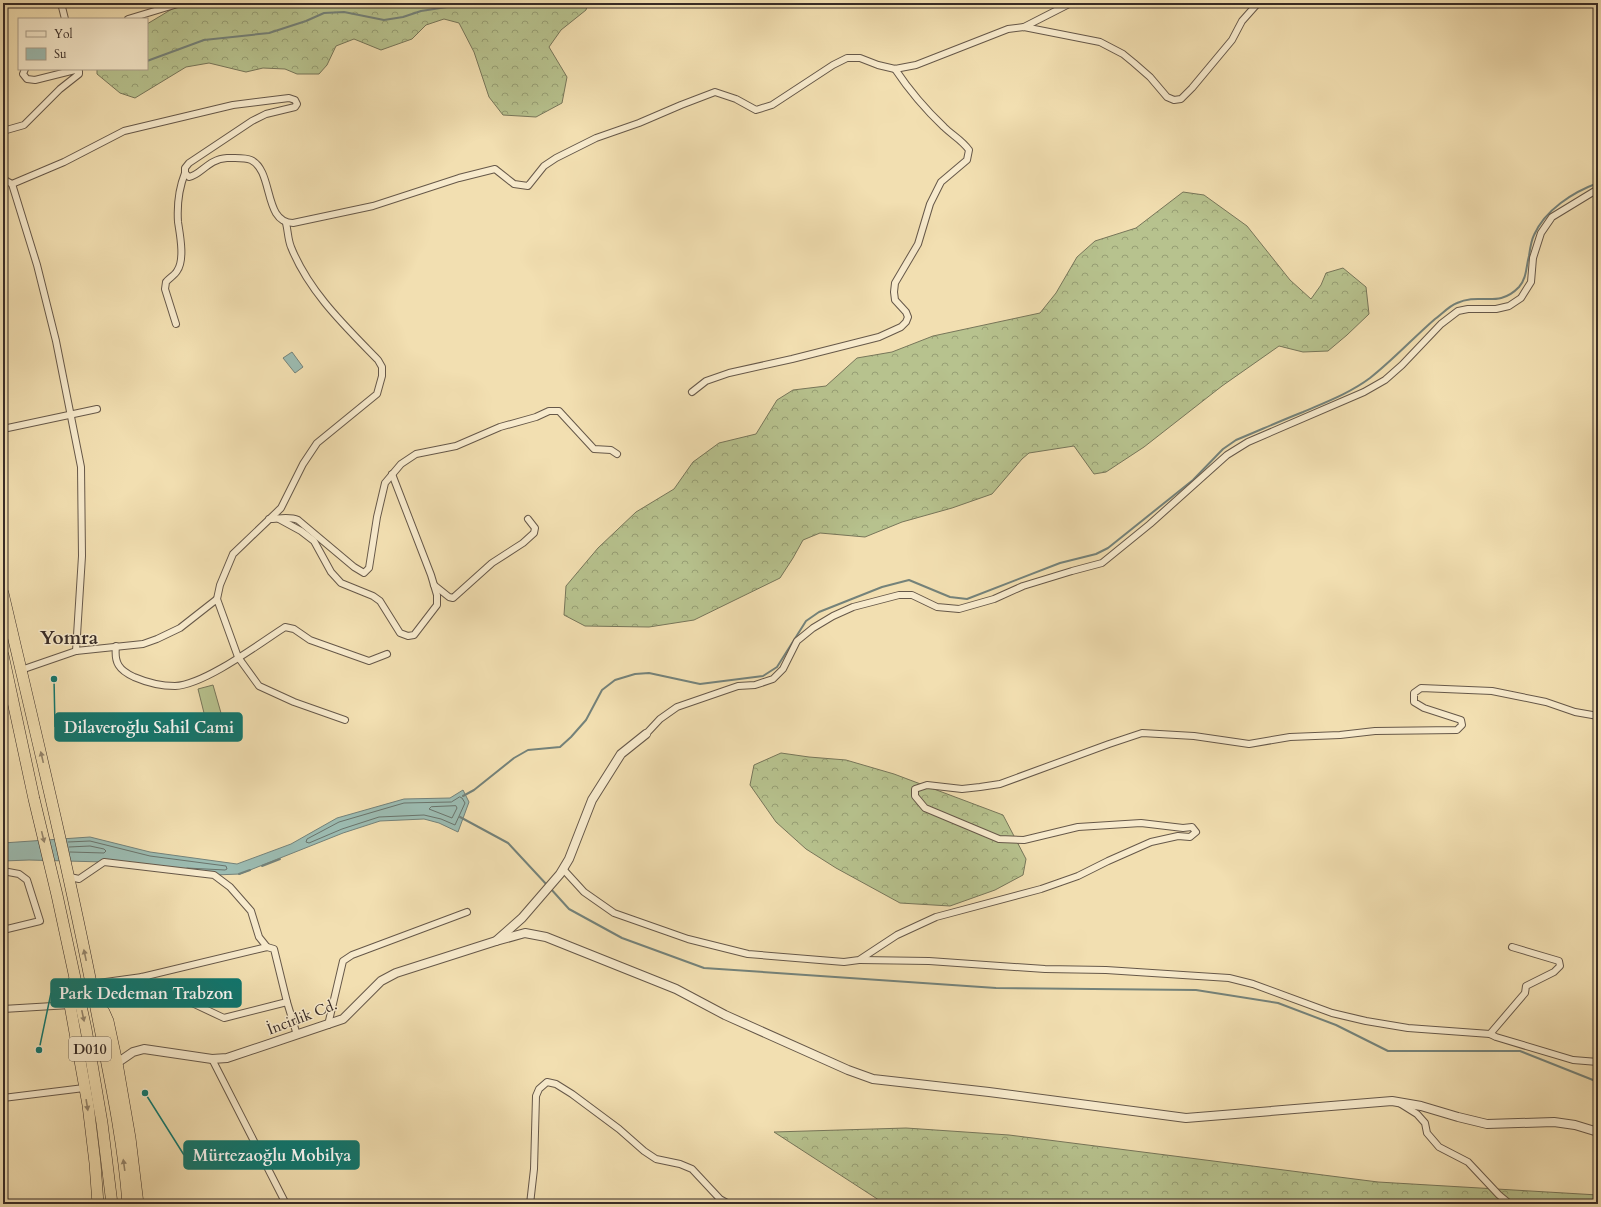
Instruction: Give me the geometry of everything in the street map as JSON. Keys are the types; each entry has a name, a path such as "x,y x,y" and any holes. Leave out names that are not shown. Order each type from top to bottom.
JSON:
{"highway":[{"path":"3,593 51,796 92,984 112,1087 125,1170 128,1204"},
{"name":"D010","path":"3,655 34,799 74,969 96,1085 112,1204"},
{"path":"74,969 70,1005 95,1163 98,1204"},
{"path":"96,1005 104,1012 108,1021 117,1063 130,1138 138,1204"}],"street":[{"path":"61,3 65,18"},
{"path":"131,18 181,3"},
{"path":"1024,28 1071,3"},
{"path":"185,173 189,177 194,176 215,160 226,158 250,160 261,170 271,202 280,219 286,223 293,223 373,206 459,178 495,169 514,184 528,186 544,166 556,158 596,138 639,123 715,92 736,99 756,110 772,105 833,65 847,58 860,58 878,65 896,69 916,65 1008,30 1024,28 1100,42 1123,54 1150,77 1167,97 1174,100 1181,99 1232,40 1242,21 1258,3"},
{"path":"692,392 706,381 729,373 863,342 894,331 906,322 908,318 906,312 895,300 895,283 918,244 930,204 941,182 967,160 969,150 964,143 945,128 923,106 896,69"},
{"path":"3,131 24,125 60,89 79,74 79,71 75,70 36,80 27,79 23,74 25,70"},
{"path":"12,184 64,162 124,131 233,105 289,98 295,100 297,104 295,107 266,114 252,121 189,163 185,168 178,203 178,221 182,239 179,264 177,271 166,282 165,289 176,324"},
{"path":"3,179 12,184 37,265 56,341 81,467 82,556 76,651"},
{"path":"646,734 660,719 677,707 738,686 755,685 773,679 783,670 797,641 813,628 833,616 854,607 894,596 912,595 937,607 959,609 994,599 1023,586 1102,563 1150,524 1227,455 1248,442 1364,392 1385,380 1402,365 1441,324 1458,310 1496,310 1509,306 1521,298 1531,282 1533,258 1541,233 1552,217 1598,189"},
{"path":"286,223 290,247 312,285 328,308 378,360 382,367 382,376 377,394 318,443 303,464 281,508 233,554 220,585 217,599 238,657 259,686 294,702 345,720"},
{"path":"3,429 97,409"},
{"path":"269,519 293,518 298,520 354,567 364,573 369,568 377,516 385,483 402,464 416,454 456,446 500,427 536,417 548,411 559,412 594,448 611,450 618,454"},
{"path":"279,519 301,531 314,541 336,578 341,583 373,596 380,601 400,633 408,636 414,635 437,605 437,595 392,474"},
{"path":"434,585 449,597 453,598 492,564 523,542 534,532 535,528 528,519"},
{"path":"21,670 76,651 143,644 170,634 217,599"},
{"path":"116,646 116,662 130,675 159,685 176,686 196,682 285,628 294,629 310,640 369,661 386,654"},
{"path":"859,960 897,935 936,916 1041,889 1078,876 1108,860 1151,842 1178,836 1190,837 1196,832 1192,827 1183,828 1141,823 1078,827 1024,840 999,839 925,808 915,796 915,789 919,787 927,785 962,789 1000,784 1142,733 1194,736 1249,744 1290,738 1375,731 1457,730 1462,726 1461,720 1424,708 1414,702 1414,692 1420,688 1492,690 1546,702 1576,712 1598,716"},
{"name":"İncirlik Cd.","path":"117,1063 133,1052 144,1049 212,1059 227,1058 344,1019 381,981 396,973 496,941 522,918 538,901 561,872 569,859 592,800 621,754 646,734"},
{"path":"68,873 70,877 79,879 104,862 214,875 230,887 251,911 259,937 267,947"},
{"path":"3,871 19,874 27,880 40,921 3,930"},
{"path":"561,872 584,892 614,913 688,939 748,954 844,962 859,960 929,961 1045,969 1106,970 1229,978 1253,984 1332,1013 1408,1028 1490,1034 1573,1060 1598,1062"},
{"path":"328,1025 343,961 352,955 467,912"},
{"path":"496,941 525,933 546,937 676,989 725,1015 848,1070 873,1079 989,1092 1186,1118 1376,1102 1398,1102 1421,1106 1487,1124 1554,1122 1575,1125 1598,1132"},
{"path":"92,984 142,977 267,947 274,949 297,1035"},
{"path":"1490,1034 1525,993 1526,986 1554,972 1560,966 1558,961 1512,948"},
{"path":"142,977 154,985 224,1018 287,1002"},
{"path":"3,1009 70,1005"},
{"path":"212,1059 286,1204"},
{"path":"530,1204 534,1169 536,1096 539,1089 547,1082 556,1084 578,1099 619,1129 644,1152 656,1158 680,1164 692,1169 720,1198 729,1204"},
{"path":"3,1098 84,1088"},
{"path":"1398,1102 1417,1114 1425,1123 1427,1133 1439,1147 1468,1162 1499,1195 1510,1204"}],"green space":[{"path":"182,3 588,3 586,10 561,30 549,47 567,77 562,103 536,117 503,115 489,97 474,52 459,23 444,19 426,25 412,39 381,50 354,39 336,46 327,65 319,74 297,74 285,69 263,68 246,72 209,63 186,67 135,98 120,93 97,74 97,70 148,70 148,23"},
{"path":"1183,192 1204,195 1247,226 1290,280 1311,299 1321,285 1326,273 1343,268 1366,287 1369,314 1328,351 1303,352 1279,346 1222,386 1144,447 1106,472 1094,474 1074,446 1029,453 992,494 952,508 902,522 865,537 820,533 803,540 780,578 694,620 649,627 585,626 564,615 566,586 598,548 636,512 674,489 693,462 719,443 756,434 777,400 793,390 826,386 857,358 892,352 933,336 1040,313 1056,293 1077,257 1095,241 1136,228"},
{"path":"213,685 221,713 205,717 198,689"},
{"path":"781,753 846,760 894,774 1003,815 1026,859 1023,875 995,890 950,906 900,903 836,868 806,849 776,822 750,785 754,765"},
{"path":"906,1128 1009,1135 1378,1182 1598,1195 1598,1204 885,1204 774,1132"}],"water":[{"path":"292,352 303,367 295,373 283,358"},
{"path":"463,790 469,802 458,832 439,823 424,819 380,821 343,833 240,874 214,875 104,862 29,860 3,861 3,843 90,837 150,852 237,864 291,844 337,818 404,799 450,798"}],"waterway":[{"path":"148,61 204,40 269,33 306,21 324,13 344,12 384,20 403,17 421,11 473,3"},
{"path":"463,796 474,790 514,758 528,750 560,747 586,720 602,690 615,680 635,674 649,673 700,684 763,676 777,667 806,621 819,612 882,587 909,580 950,597 967,599 1060,563 1096,554 1108,548 1193,480 1223,449 1236,440 1346,393 1370,378 1387,364 1435,319 1454,304 1473,299 1496,299 1511,294 1524,280 1532,240 1545,218 1552,210 1579,191 1598,183"},
{"path":"460,817 508,843 547,885"},
{"path":"262,866 280,859"},
{"path":"239,874 250,870"},
{"path":"550,888 569,909 622,938 704,968 996,988 1196,990 1278,1003 1336,1025 1388,1051 1520,1051 1593,1080 1598,1080"}],"place":[{"name":"Dilaveroğlu Sahil Cami","path":"54,679"},
{"name":"Park Dedeman Trabzon","path":"39,1050"},
{"name":"Mürtezaoğlu Mobilya","path":"145,1093"}],"district":[{"name":"Yomra","path":"69,637"}]}
